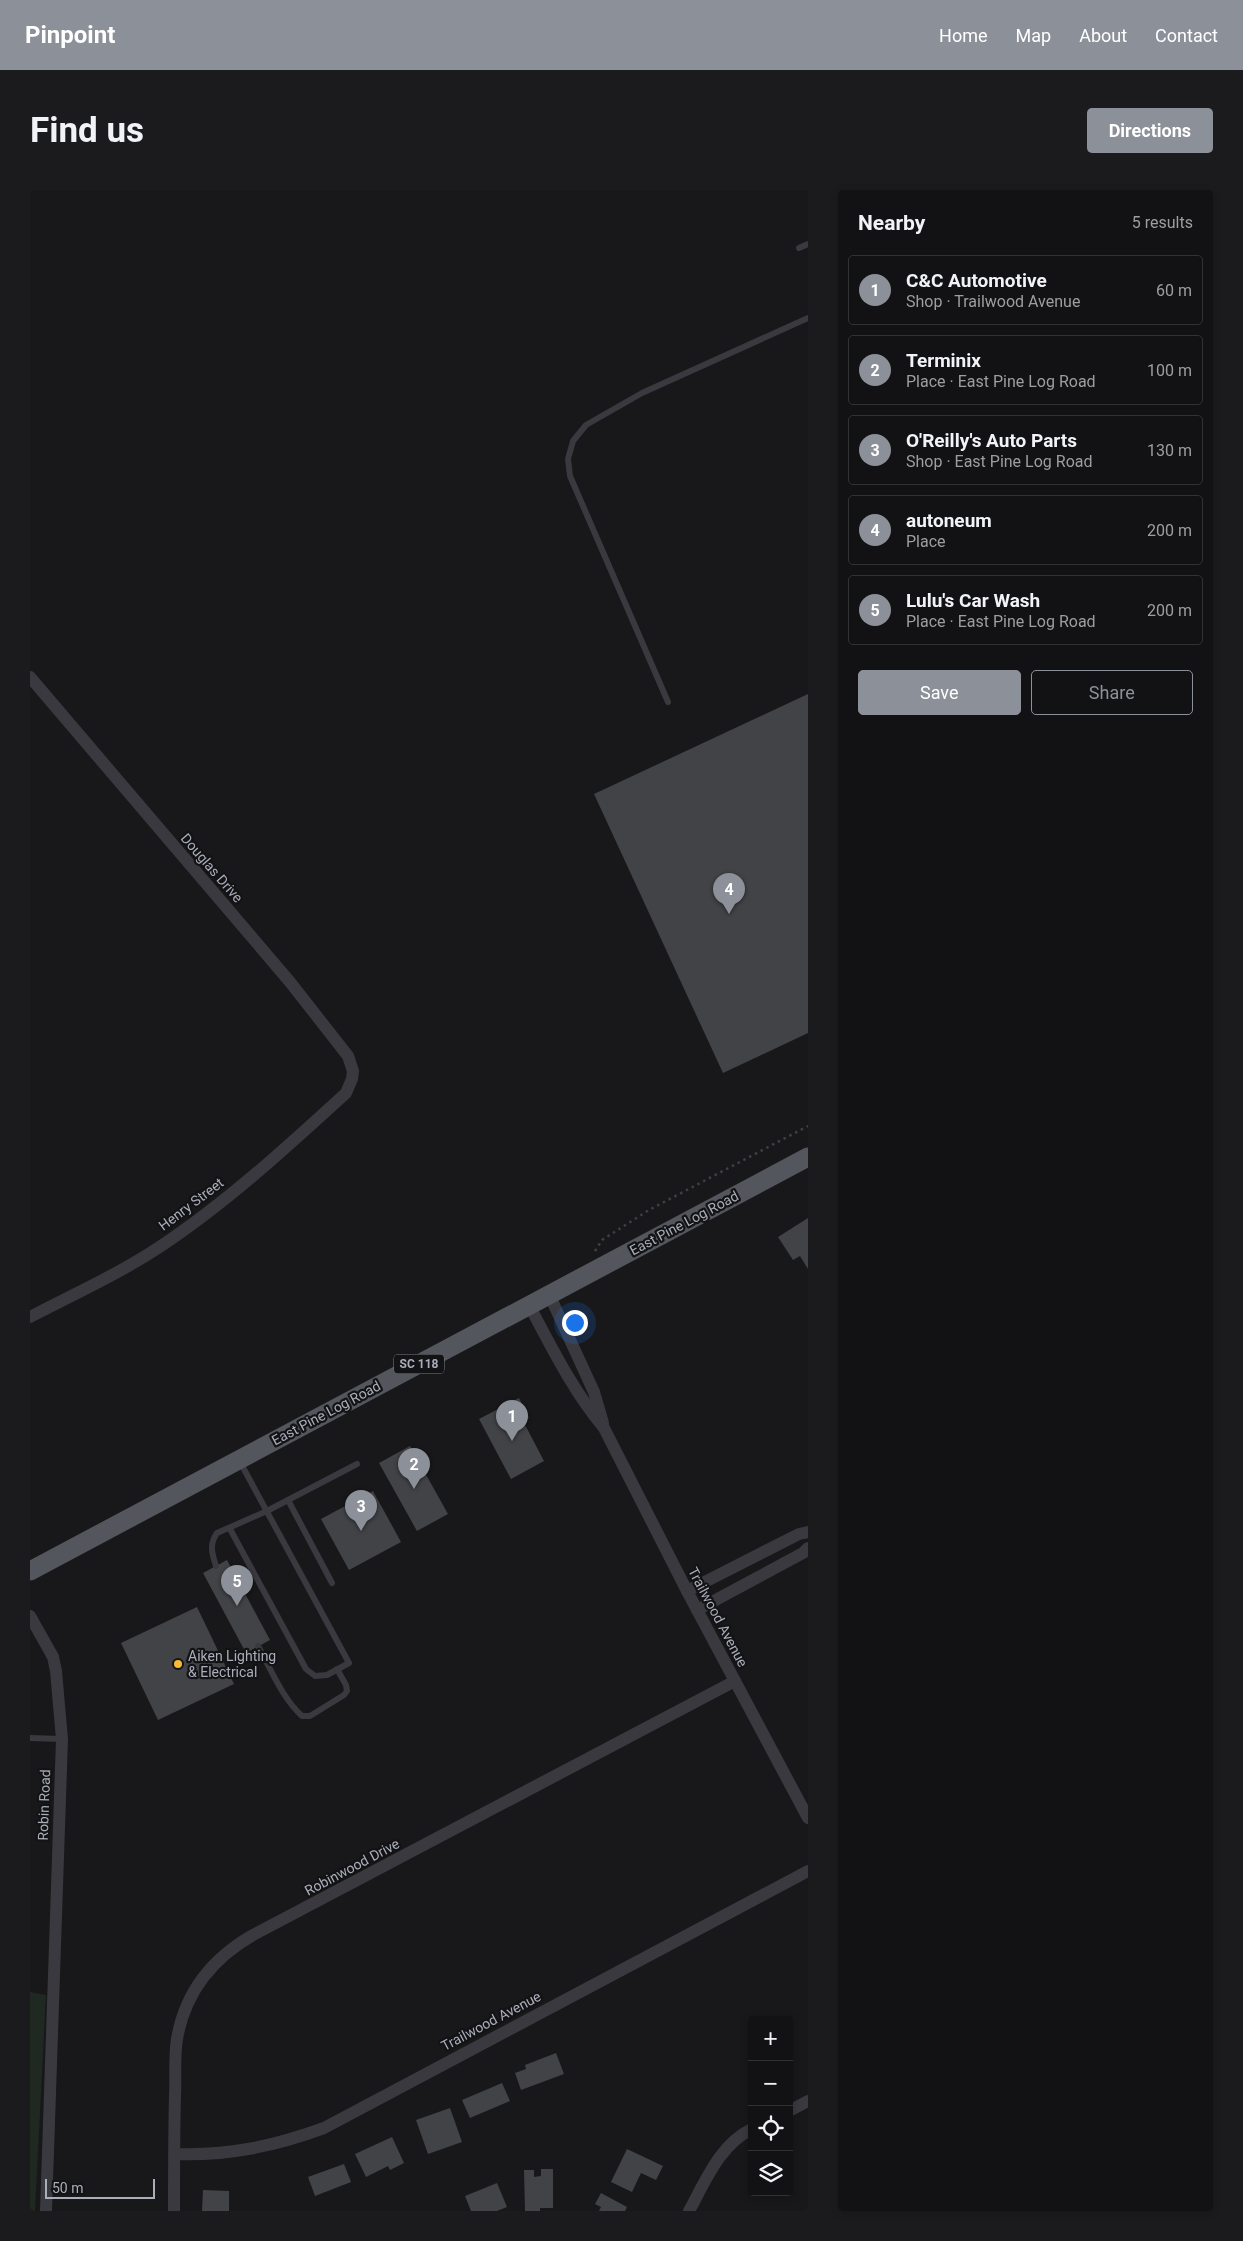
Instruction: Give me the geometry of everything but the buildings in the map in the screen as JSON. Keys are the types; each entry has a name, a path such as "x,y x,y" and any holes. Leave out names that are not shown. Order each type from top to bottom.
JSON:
{"main road":[{"name":"East Pine Log Road","path":"30,1571 808,1157"}],"street":[{"name":"Douglas Drive","path":"30,677 290,982 348,1056 353,1071 350,1086"},
{"name":"Henry Street","path":"30,1317 133,1264 188,1227 296,1138 346,1093 350,1086"},
{"name":"Trailwood Avenue","path":"549,1294 594,1392 604,1428 687,1591 808,1818"},
{"name":"Trailwood Avenue","path":"529,1305 562,1368 588,1409 604,1428"},
{"path":"687,1591 799,1534 808,1532"},
{"path":"697,1610 803,1553 808,1548"},
{"name":"Robin Road","path":"30,1616 53,1657 62,1739 46,2211"},
{"name":"Robinwood Drive","path":"174,2211 177,2040 182,2018 191,1996 204,1975 226,1952 253,1935 735,1681"},
{"name":"Trailwood Avenue","path":"175,2154 199,2155 248,2151 295,2139 324,2128 808,1871"},
{"path":"793,2109 808,2101"},
{"path":"688,2211 728,2145 748,2131"}],"lane":[{"path":"799,248 808,244"},
{"path":"668,702 570,476 568,458 573,441 586,425 642,393 808,318"},
{"path":"230,1529 306,1668 315,1676 327,1675 349,1663 239,1459"},
{"path":"216,1566 211,1552 212,1540 217,1534 358,1464"},
{"path":"288,1500 332,1583"},
{"path":"258,1646 295,1710 302,1716 310,1716 344,1696 347,1691 346,1686 337,1669"},
{"path":"30,1738 62,1739"}],"path":[{"path":"592,1256 602,1240 649,1210 808,1126"}],"shaded area":[{"path":"30,1992 46,1995 35,2211 30,2211"}],"place":[{"name":"autoneum","path":"729,914"},
{"name":"C&C Automotive","path":"512,1441"},
{"name":"Terminix","path":"414,1489"},
{"name":"O'Reilly's Auto Parts","path":"361,1531"},
{"name":"Lulu's Car Wash","path":"237,1606"},
{"name":"Aiken Lighting & Electrical","path":"178,1664"}]}
